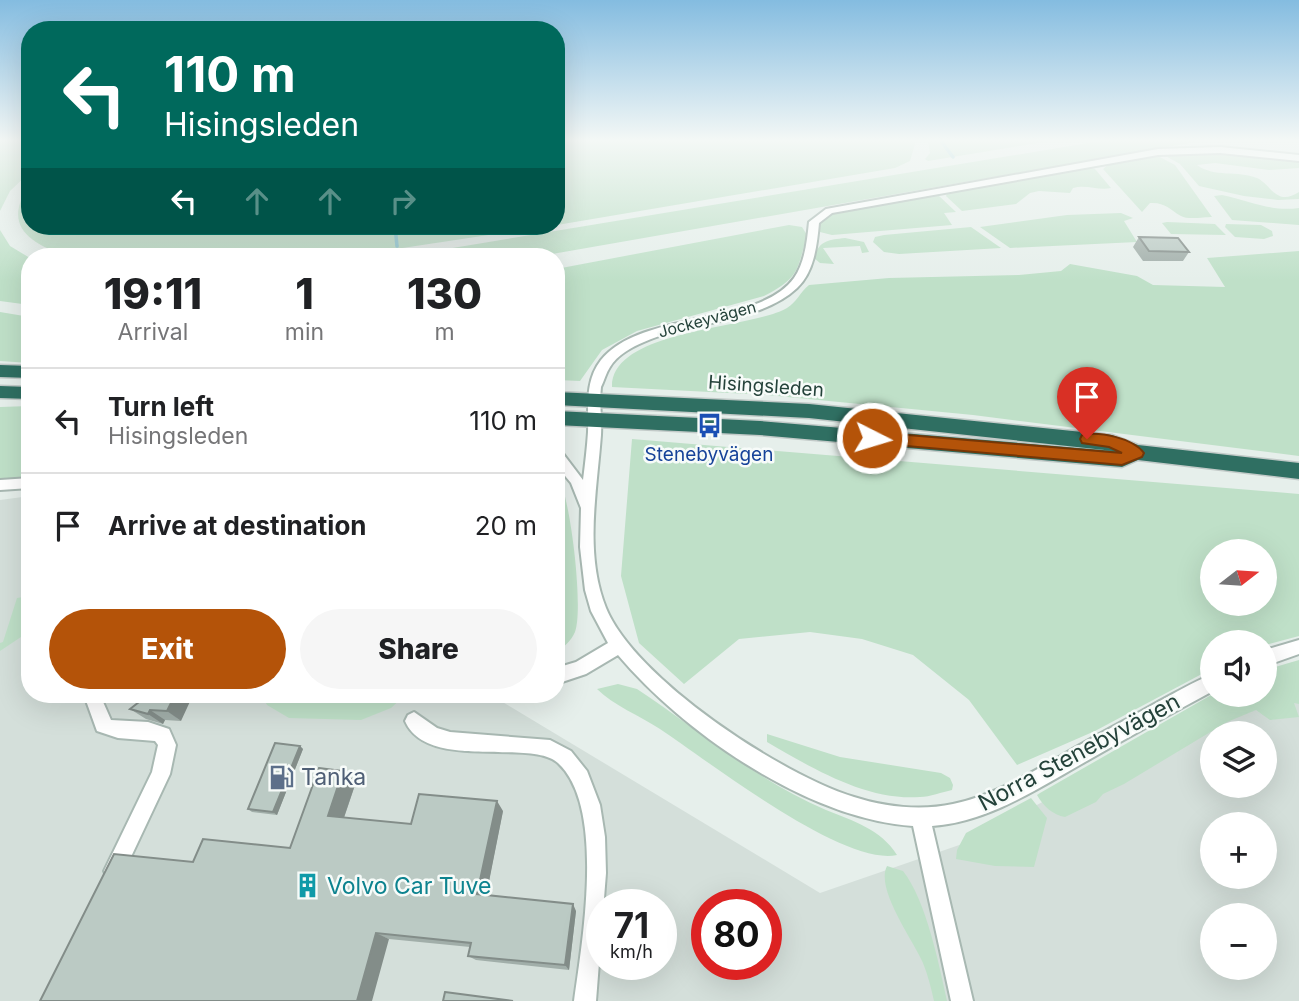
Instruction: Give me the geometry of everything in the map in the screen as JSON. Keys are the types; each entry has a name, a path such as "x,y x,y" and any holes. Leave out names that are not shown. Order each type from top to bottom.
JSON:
{"highway":[{"path":"0,371 21,372"},
{"path":"0,379 21,380"},
{"path":"0,392 21,395"},
{"path":"0,398 21,397"},
{"path":"565,401 595,410 761,428 1122,459 1136,453 1299,471"},
{"path":"565,416 595,410"}],"street":[{"name":"Jockeyvägen","path":"595,410 595,388 605,368 629,344 664,330 758,306 788,290 805,268 813,241 814,222 830,211 959,188"},
{"name":"Norra Stenebyvägen","path":"595,410 588,509 590,581 598,609 618,646 660,690 732,742 788,777 849,805 890,814 920,817 948,815 972,809 1024,786 1200,689"},
{"path":"565,466 577,481 588,509"},
{"path":"0,485 21,484"},
{"path":"565,673 580,669 618,646"},
{"path":"1277,654 1299,647"},
{"path":"95,703 103,725 119,731 155,731 163,735 167,745 161,774 103,892"},
{"path":"414,720 427,735 450,740 547,748 564,756 583,780 588,789 593,813 596,855 593,928 585,1001"},
{"path":"920,817 962,1001"}],"shaded area":[{"path":"21,497 21,703 504,703 820,893 968,842 1219,707 1277,707 1277,690 1299,680 1299,1001 0,1001 0,500"}],"green space":[{"path":"0,188 13,188 10,191 0,211"},
{"path":"565,188 778,188 565,224"},
{"path":"817,188 933,188 565,252 565,248 452,248 531,235 565,235 565,229"},
{"path":"972,188 1074,188 1070,193 1039,191 1030,193 1016,204 962,211 946,196 948,192"},
{"path":"1120,188 1191,188 1212,217 1184,217 1155,203 1150,203 1142,212"},
{"path":"1207,188 1269,188 1279,196 1285,197 1299,192 1299,199 1278,200"},
{"path":"937,194 956,212 944,213 952,225 832,235 820,232 817,228 821,219 830,213"},
{"path":"1222,195 1270,207 1299,208 1299,225 1232,220 1214,196"},
{"path":"21,202 21,227 19,223"},
{"path":"1121,213 1133,218 1124,221 1137,242 1010,248 980,227 1067,215"},
{"path":"1162,223 1215,224 1226,235 1171,234"},
{"path":"1226,224 1261,225 1272,231 1273,236 1264,239 1235,237 1225,227"},
{"path":"789,225 802,227 807,235 795,272 775,290 764,296 637,331 602,350 580,381 565,380 565,267"},
{"path":"971,227 1001,248 899,254 884,252 873,242 875,237 884,235"},
{"path":"0,230 10,246 21,253 21,304 0,301"},
{"path":"27,235 489,235 403,248 48,248"},
{"path":"845,238 864,242 869,252 862,253 860,246 823,248 834,264 820,263 814,258 822,244 829,240"},
{"path":"1299,251 1299,456 973,415 767,395 612,387 618,368 634,353 686,334 769,315 790,306 809,285 889,278 1019,275 1061,271 1070,264 1137,276 1153,285 1225,287 1207,258"},
{"path":"0,312 21,316 21,362 0,361"},
{"path":"21,406 21,478 0,480 0,407"},
{"path":"632,439 1299,494 1299,636 1277,642 1277,630 1200,630 1200,675 1095,731 1017,765 969,700 913,655 862,639 810,632 739,639 684,684 639,643 621,576"},
{"path":"565,497 571,525 578,600 575,632 565,645"},
{"path":"21,597 21,637 0,651 0,643 3,642 17,598"},
{"path":"1299,660 1299,704 1294,703 1299,717 1270,720 1256,710 1229,721 1200,721 1200,738 1103,794 1096,802 1065,817 1049,809 1037,795 1200,701 1200,707 1277,707 1277,666"},
{"path":"618,684 637,689 776,785 875,832 897,855 873,854 844,845 776,808 597,689"},
{"path":"266,703 396,703 391,708 361,720 289,718"},
{"path":"767,734 840,757 941,773 950,778 952,790 924,797 900,797 860,788 821,772 767,742"},
{"path":"1031,798 1047,818 1034,867 995,866 956,859 957,850 966,833"},
{"path":"887,866 903,871 918,898 931,933 947,1001 934,1001 923,963 890,901 886,888"}],"building":[{"path":"1139,237 1178,238 1189,252 1149,251"},
{"path":"138,703 171,703 167,711 150,710 148,714 130,709"},
{"path":"275,743 300,746 273,812 248,809"},
{"name":"Volvo Car Tuve","path":"319,768 343,771 328,816 411,824 419,794 497,801 477,894 573,904 565,965 468,956 471,943 376,933 357,1001 40,1001 114,854 193,862 203,839 290,848"},
{"path":"445,992 513,1001 443,1001"}],"waterway":[{"path":"396,235 397,246"}],"place":[{"name":"Stenebyvägen","path":"709,426"},
{"name":"Tanka","path":"281,777"},
{"name":"Volvo Car Tuve","path":"307,886"}],"route":[{"path":"872,438 1122,459 1136,453 1112,442 1087,439"}]}
